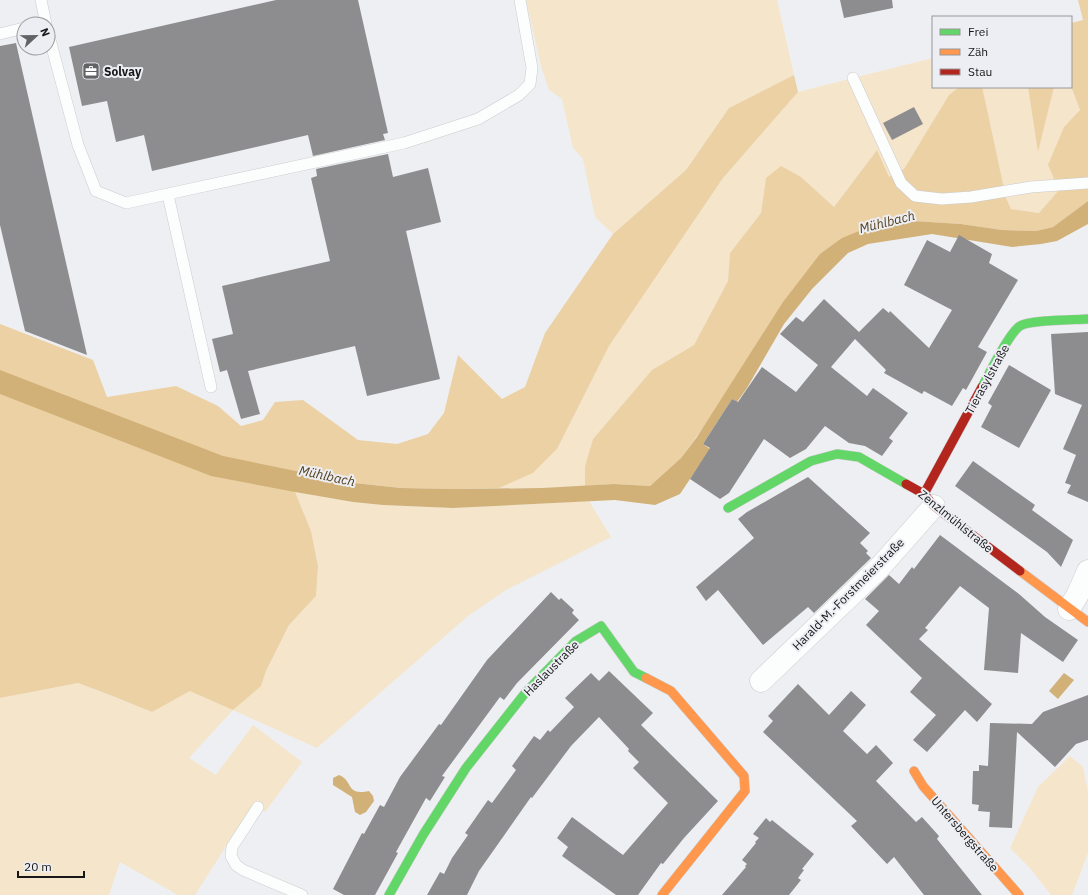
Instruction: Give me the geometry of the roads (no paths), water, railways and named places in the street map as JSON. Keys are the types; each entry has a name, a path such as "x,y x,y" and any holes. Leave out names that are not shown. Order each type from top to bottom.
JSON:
{"street":[{"name":"Tierasylstraße","path":"929,500 994,365 1012,334 1020,326 1031,323 1088,320"},
{"name":"Zenzlmühlstraße","path":"728,508 811,461 837,454 859,457 929,500 1069,609 1088,622"},
{"name":"Harald-M.-Forstmeierstraße","path":"761,681 880,566 929,500"},
{"path":"1069,609 1078,594 1088,571"},
{"name":"Haslaustraße","path":"389,895 423,835 470,763 526,692 576,641 601,626 634,672 671,691 744,776 745,791 662,895"},
{"name":"Untersbergstraße","path":"914,771 923,786 1019,895"}],"lane":[{"path":"41,0 43,16"},
{"path":"53,56 78,145 96,191 126,204 404,143 478,119 519,95 530,84 532,68 520,0"},
{"path":"0,34 16,30"},
{"path":"853,78 901,183 915,196 942,199 971,197 1031,187 1088,183"},
{"path":"168,195 211,387"},
{"path":"258,808 232,847 231,856 236,865 244,870 302,895"}],"place":[{"name":"Solvay","path":"91,71"}],"water label":[{"name":"Mühlbach","path":"887,222"},
{"name":"Mühlbach","path":"327,476"}]}
